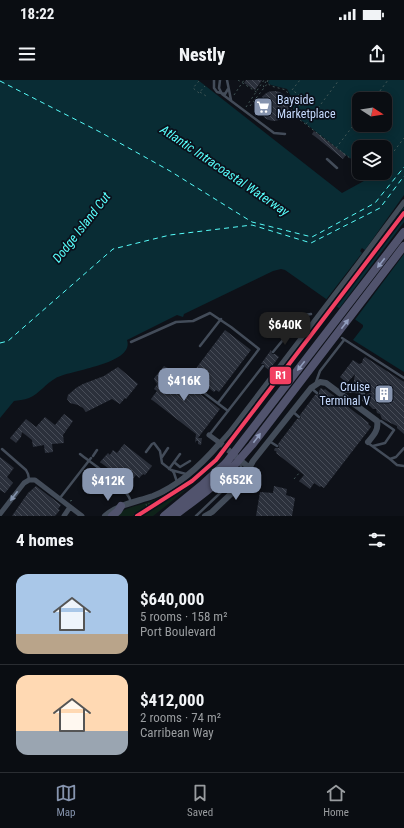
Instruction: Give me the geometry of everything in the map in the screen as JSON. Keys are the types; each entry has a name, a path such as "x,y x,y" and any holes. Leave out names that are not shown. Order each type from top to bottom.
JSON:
{"main road":[{"path":"182,516 213,487 404,232"},
{"path":"164,516 203,484 229,466 252,445 404,246"},
{"path":"174,516 203,492 213,487"},
{"path":"112,516 121,506"}],"street":[{"path":"105,516 121,506 154,496 177,483 209,456 229,433 404,202"},
{"path":"205,516 212,512 235,490 248,469 291,411 313,386 320,382 326,383 377,423 376,431 370,444"},
{"path":"209,435 238,458 246,465 248,469"},
{"path":"0,514 24,483 29,480 35,480 82,516"},
{"path":"64,516 70,507"}],"lane":[{"path":"213,80 215,90 231,100 274,133 285,134"},
{"path":"220,80 219,88 222,94"},
{"path":"227,80 231,100"},
{"path":"222,94 226,93 228,89"},
{"path":"327,160 337,168"},
{"path":"131,342 176,322 193,321 208,313 212,313 259,349 218,403"},
{"path":"273,352 301,318 305,315 311,314"},
{"path":"200,346 220,319"},
{"path":"317,393 313,386 320,371 343,339 404,378"},
{"path":"209,435 264,366"},
{"path":"191,383 228,411"},
{"path":"337,391 358,392 364,394"},
{"path":"291,411 299,417"},
{"path":"370,444 385,443 394,430 381,421 377,423"},
{"path":"269,440 277,446"},
{"path":"146,452 152,444 154,444 160,451 162,457"},
{"path":"370,444 397,465 404,466"},
{"path":"168,448 160,460 174,473 177,483"},
{"path":"390,459 396,456 404,448"},
{"path":"2,449 22,467 28,474 29,480"},
{"path":"60,499 97,450"},
{"path":"80,454 91,458 97,468 123,487 130,497 131,503"},
{"path":"170,469 180,454"},
{"path":"196,516 240,474 242,469 238,458"},
{"path":"174,462 180,467 190,461"},
{"path":"22,467 25,463"},
{"path":"170,469 188,475"}],"path":[{"path":"238,80 258,94"},
{"path":"233,95 244,80"},
{"path":"246,107 264,80"},
{"path":"250,106 268,80"},
{"path":"264,87 263,86 268,80"},
{"path":"293,114 304,99 292,90 300,80"},
{"path":"306,124 340,80"},
{"path":"379,92 388,80"},
{"path":"199,81 193,88 206,96"},
{"path":"267,83 286,90 293,103 290,113 352,160"},
{"path":"200,92 205,86"},
{"path":"336,148 352,127"},
{"path":"392,153 404,138"},
{"path":"294,479 300,472"},
{"path":"69,501 71,499 73,500"}],"green space":[{"path":"220,454 224,456 217,465 153,516 115,516 124,510 149,502 172,491"}],"water":[{"path":"0,80 198,80 342,193 366,180 392,180 392,140 352,140 352,160 292,113 295,99 293,100 287,89 271,85 268,83 269,80 404,80 404,372 353,340 363,325 285,270 281,269 273,271 184,314 183,317 177,315 127,340 127,348 121,355 112,360 100,365 63,375 56,378 33,396 14,401 0,418"}],"pier":[{"path":"404,195 404,207 372,250 374,251 404,210 404,214 375,252 377,254 371,261 369,261 358,275 359,277 357,277 334,307 332,306 355,276 354,275 330,305 325,301 362,253 360,251 362,248 365,250"},
{"path":"404,222 404,254 354,321 338,310"}],"building":[{"path":"246,80 262,80 255,90 244,83"},
{"path":"274,91 285,95 289,106 285,117 274,121 263,117 259,106 263,95"},
{"path":"314,131 346,155 343,159 312,134"},
{"path":"225,330 251,350 219,392 216,390 214,392 191,375"},
{"path":"271,350 272,354 279,357 269,370 264,364 261,364"},
{"name":"Cruise Terminal V","path":"365,357 404,382 404,434 397,428 397,426 382,419 380,414 377,413 376,409 373,409 362,401 362,396 365,397 367,394 373,392 358,389 353,386 355,374 347,383 340,377 353,360 359,364 362,363"},
{"path":"164,366 175,372 177,376 220,409 198,438 202,438 201,445 198,444 198,441 195,443 196,434 151,399 157,391 154,389 157,384 154,379"},
{"path":"118,367 138,384 120,404 112,399 86,412 78,405 70,403 67,399 68,395 76,388 104,376"},
{"path":"321,388 324,390 325,389 369,423 368,424 371,427 324,488 314,483 310,489 299,481 304,475 274,450 275,448 279,448 278,444 297,419 301,418 300,415 315,395 319,394"},
{"path":"64,414 73,421 63,435 64,443 52,444 53,452 45,453 44,445 33,447 32,440 22,432 21,437 16,443 10,438 26,419 36,427 45,417 55,425"},
{"path":"124,444 152,466 145,475 143,474 139,478 136,475 129,484 100,462 108,453 110,455 113,450 117,453"},
{"path":"0,457 14,468 7,477 13,483 5,493 0,490"},
{"path":"36,486 61,505 58,509 60,510 55,516 12,516 28,493"},
{"path":"274,486 287,489 286,495 295,498 292,516 256,516 260,492 273,493"}],"ferry route":[{"path":"0,81 100,132 170,171 252,222 312,237 375,203 404,167"},
{"path":"0,343 8,341 113,249 170,235 252,225 311,243 380,208 404,176"}],"transit line":[{"name":"R1","path":"137,516 192,481 216,460 404,213"}],"place":[{"name":"Bayside Marketplace","path":"263,107"},
{"name":"Cruise Terminal V","path":"384,394"}],"water label":[{"name":"Atlantic Intracoastal Waterway","path":"225,170"},
{"name":"Dodge Island Cut","path":"81,227"}]}
